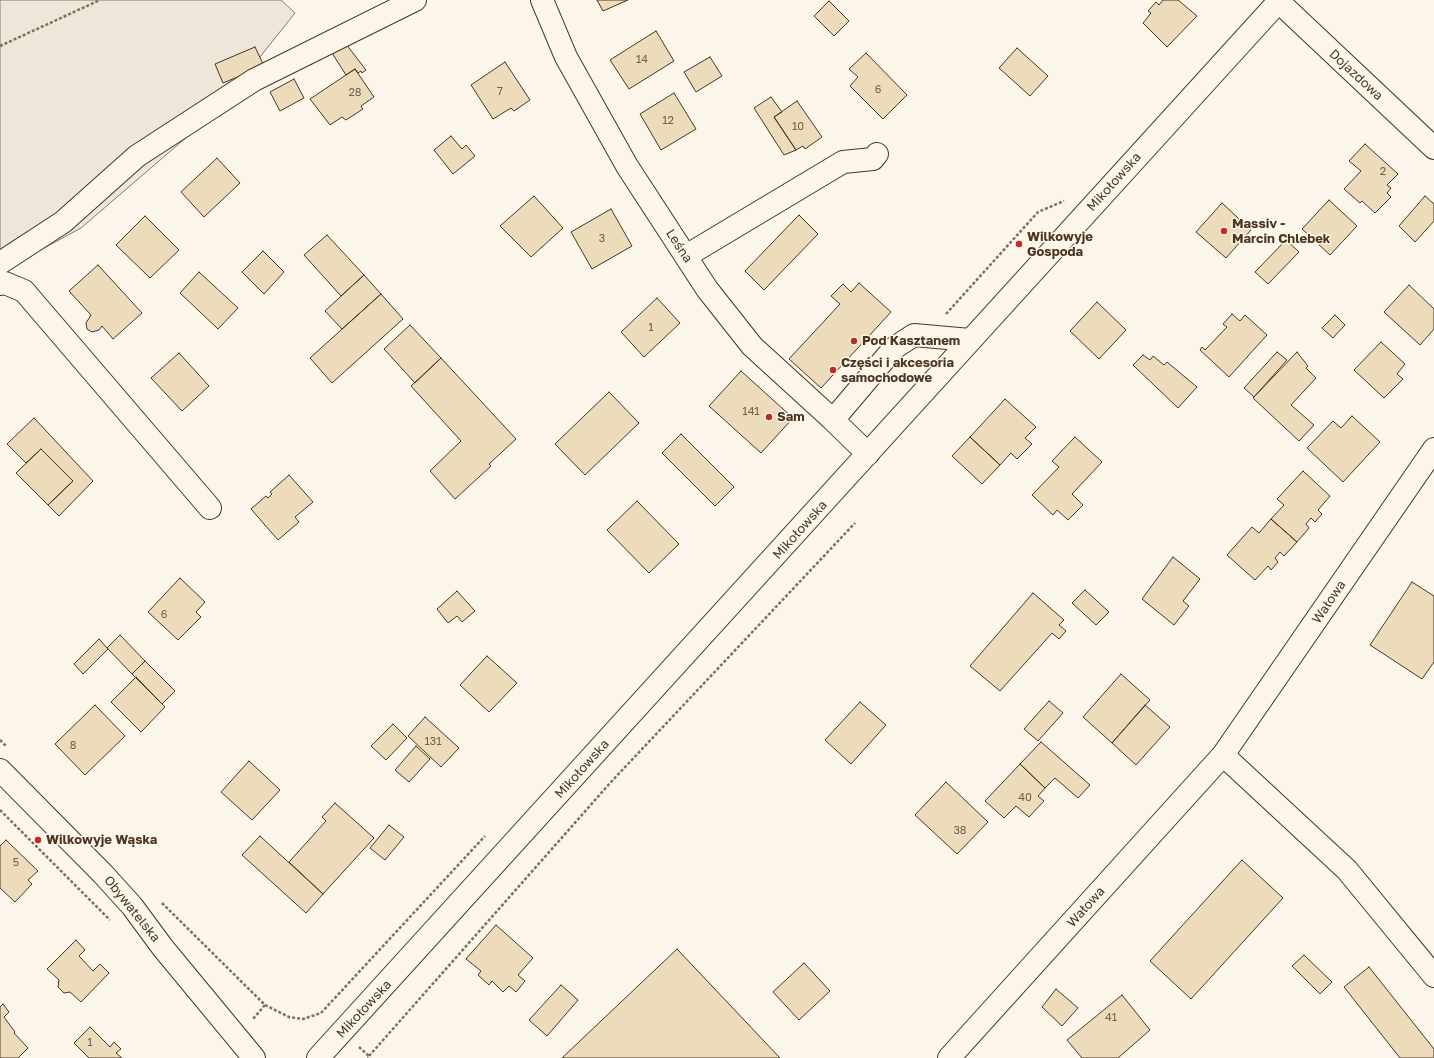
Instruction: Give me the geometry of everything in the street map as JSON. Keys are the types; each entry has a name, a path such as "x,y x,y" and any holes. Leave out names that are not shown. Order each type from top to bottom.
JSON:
{"street":[{"path":"0,264 63,222 137,156 254,80 415,0"},
{"name":"Leśna","path":"542,0 566,57 627,166 707,289 752,346 868,454"},
{"name":"Dojazdowa","path":"1280,1 1434,148"},
{"name":"Mikołowska","path":"318,1058 692,649 970,340 1280,1"},
{"path":"686,256 843,162 873,159 878,154"},
{"path":"0,284 5,283 24,291 210,508"},
{"path":"833,420 894,348 914,335 970,340"},
{"name":"Wałowa","path":"949,1058 1223,755 1434,449"},
{"path":"1223,755 1346,870 1434,976"},
{"name":"Obywatelska","path":"0,770 104,874 132,906 163,948 254,1058"}],"path":[{"path":"0,46 100,0"},
{"path":"940,338 942,318 1038,212"},
{"path":"369,1056 611,782 855,523"},
{"path":"0,810 114,924"}],"shaded area":[{"path":"0,0 281,0 295,13 216,112 81,228 0,272"}],"building":[{"path":"597,0 628,0 603,11"},
{"path":"1163,0 1178,0 1197,16 1167,47 1143,23 1151,13 1148,11 1156,2 1159,5"},
{"path":"829,1 849,21 834,36 814,16"},
{"path":"656,31 674,61 629,89 610,60"},
{"path":"346,44 366,70 362,73 361,71 358,73 355,69 346,75 332,53"},
{"path":"255,47 264,66 223,83 215,64"},
{"path":"1017,48 1048,76 1030,96 999,68"},
{"path":"866,53 907,95 883,119 850,86 858,77 849,69"},
{"path":"710,57 722,76 696,92 684,72"},
{"path":"505,62 530,100 514,111 511,108 493,119 471,85"},
{"path":"355,69 374,97 361,106 363,109 346,120 342,117 330,125 310,99"},
{"path":"294,79 304,98 280,111 270,92"},
{"path":"674,93 696,129 661,150 640,114"},
{"path":"771,97 782,112 774,117 796,150 784,155 754,108"},
{"path":"797,101 822,137 805,149 803,146 796,150 774,117"},
{"path":"451,136 462,149 466,145 475,156 453,174 434,150"},
{"path":"1365,144 1398,174 1387,185 1391,188 1387,193 1391,197 1375,213 1362,201 1360,203 1344,189 1361,171 1349,161"},
{"path":"217,158 240,183 204,217 181,192"},
{"path":"534,196 563,228 531,257 500,226"},
{"path":"1425,196 1434,204 1434,221 1415,242 1399,226"},
{"path":"1329,200 1357,226 1330,255 1302,229"},
{"name":"Massiv - Marcin Chlebek","path":"1222,203 1251,230 1226,258 1196,232"},
{"path":"611,209 632,246 592,269 571,232"},
{"path":"799,215 818,234 764,290 745,271"},
{"path":"145,216 179,250 150,278 116,245"},
{"path":"327,235 364,275 341,296 304,255"},
{"path":"1286,240 1299,252 1268,284 1255,272"},
{"path":"263,251 284,272 264,294 242,272"},
{"path":"98,265 142,313 113,339 102,326 99,330 92,332 87,329 86,323 91,315 69,291"},
{"path":"199,272 238,308 218,329 180,293"},
{"path":"364,275 381,294 342,329 325,311"},
{"path":"859,283 891,312 821,388 789,359 840,304 831,296 843,284 851,292"},
{"path":"1409,285 1434,309 1434,329 1420,345 1384,312"},
{"path":"381,294 403,319 332,383 310,358"},
{"path":"657,298 680,323 644,357 621,332"},
{"path":"1097,302 1126,330 1099,359 1070,331"},
{"path":"1232,314 1240,321 1245,315 1267,335 1229,377 1200,350 1202,347 1205,350 1227,327 1223,324"},
{"path":"1335,315 1345,325 1333,338 1322,328"},
{"path":"410,325 441,358 415,383 384,349"},
{"path":"1381,342 1405,364 1397,374 1403,379 1384,398 1354,370"},
{"path":"1277,352 1287,360 1254,397 1244,388"},
{"path":"1297,352 1308,366 1306,368 1316,378 1291,405 1314,425 1299,441 1253,398"},
{"path":"179,353 209,386 182,411 151,378"},
{"path":"1143,355 1150,360 1153,356 1164,365 1167,362 1197,387 1178,408 1133,365"},
{"path":"441,358 516,439 489,464 491,466 455,499 430,471 461,441 411,386"},
{"path":"741,371 793,418 761,453 709,406"},
{"path":"609,392 639,423 585,475 555,444"},
{"path":"1005,399 1036,427 1025,438 1032,444 1017,459 1011,453 1000,465 970,437"},
{"path":"1352,416 1380,442 1343,482 1307,448 1333,421 1341,428"},
{"path":"34,418 93,481 59,516 48,505 73,481 41,449 26,463 7,444"},
{"path":"681,434 734,487 715,506 662,453"},
{"path":"970,437 1000,465 982,484 952,456"},
{"path":"1075,437 1102,462 1072,494 1083,505 1068,520 1057,510 1053,515 1032,495 1059,467 1052,461"},
{"path":"41,449 73,481 48,505 16,473"},
{"path":"1303,471 1330,496 1318,510 1322,514 1315,522 1311,518 1306,524 1309,528 1297,542 1271,519 1284,505 1277,499"},
{"path":"289,475 313,502 295,517 299,522 278,540 251,509 266,496 268,498 272,494 270,492"},
{"path":"637,501 679,544 649,573 607,530"},
{"path":"1271,519 1297,542 1284,556 1280,552 1275,558 1278,562 1271,570 1268,566 1255,580 1227,555 1252,527 1259,533"},
{"path":"1173,557 1200,579 1183,601 1189,606 1174,625 1142,599"},
{"path":"180,578 205,602 196,612 201,617 178,640 148,612"},
{"path":"1412,582 1434,596 1434,662 1422,679 1370,645"},
{"path":"1085,590 1109,612 1096,625 1072,603"},
{"path":"457,591 475,611 462,622 457,616 448,623 437,609"},
{"path":"1033,593 1064,620 1059,625 1066,631 1059,639 1052,633 1000,691 970,666"},
{"path":"120,635 145,661 132,674 107,648"},
{"path":"99,639 108,649 83,674 74,664"},
{"path":"487,656 517,683 489,712 460,685"},
{"path":"145,661 175,691 162,704 132,674"},
{"path":"1121,674 1150,700 1112,743 1083,717"},
{"path":"136,677 165,707 141,732 111,702"},
{"path":"1049,701 1063,713 1038,741 1024,729"},
{"path":"860,702 886,725 851,764 825,740"},
{"path":"95,705 125,736 85,775 55,744"},
{"path":"1145,705 1170,727 1136,765 1112,743"},
{"path":"425,717 459,748 441,767 408,736"},
{"path":"393,724 407,738 386,760 371,746"},
{"path":"1041,742 1090,785 1078,798 1055,778 1045,788 1020,764"},
{"path":"416,746 430,759 409,782 395,770"},
{"path":"249,761 280,790 252,820 221,792"},
{"path":"1020,764 1045,788 1038,796 1044,801 1029,817 1016,806 1004,818 985,801"},
{"path":"946,782 988,822 957,854 915,815"},
{"path":"335,803 374,838 323,894 289,862 326,821 322,817"},
{"path":"389,825 404,837 385,860 370,848"},
{"path":"260,836 323,894 306,913 242,855"},
{"path":"6,840 38,871 28,880 32,884 15,902 0,888 0,846"},
{"path":"1242,860 1283,898 1191,999 1150,961"},
{"path":"496,925 533,958 518,975 525,981 516,992 509,986 503,992 492,981 489,985 478,975 481,971 466,959"},
{"path":"76,940 85,950 79,956 93,971 100,964 109,973 81,1002 70,992 64,993 58,987 59,980 47,969"},
{"path":"677,949 780,1058 562,1058"},
{"path":"1304,955 1332,982 1320,994 1292,966"},
{"path":"804,963 830,991 799,1020 773,992"},
{"path":"1369,967 1434,1049 1434,1058 1400,1058 1344,987"},
{"path":"561,985 578,1000 547,1036 529,1020"},
{"path":"1056,989 1078,1008 1062,1026 1042,1007"},
{"path":"1122,995 1150,1030 1118,1058 1082,1058 1067,1040"},
{"path":"3,1004 9,1012 4,1017 15,1032 14,1033 28,1048 18,1058 0,1058 0,1007"},
{"path":"90,1027 110,1047 114,1042 121,1049 116,1053 122,1058 89,1058 74,1043"}],"place":[{"name":"Massiv - Marcin Chlebek","path":"1224,231"},
{"name":"Wilkowyje Gospoda","path":"1019,244"},
{"name":"Pod Kasztanem","path":"854,341"},
{"name":"Części i akcesoria samochodowe","path":"833,370"},
{"name":"Sam","path":"769,417"},
{"name":"Wilkowyje Wąska","path":"38,840"}]}
